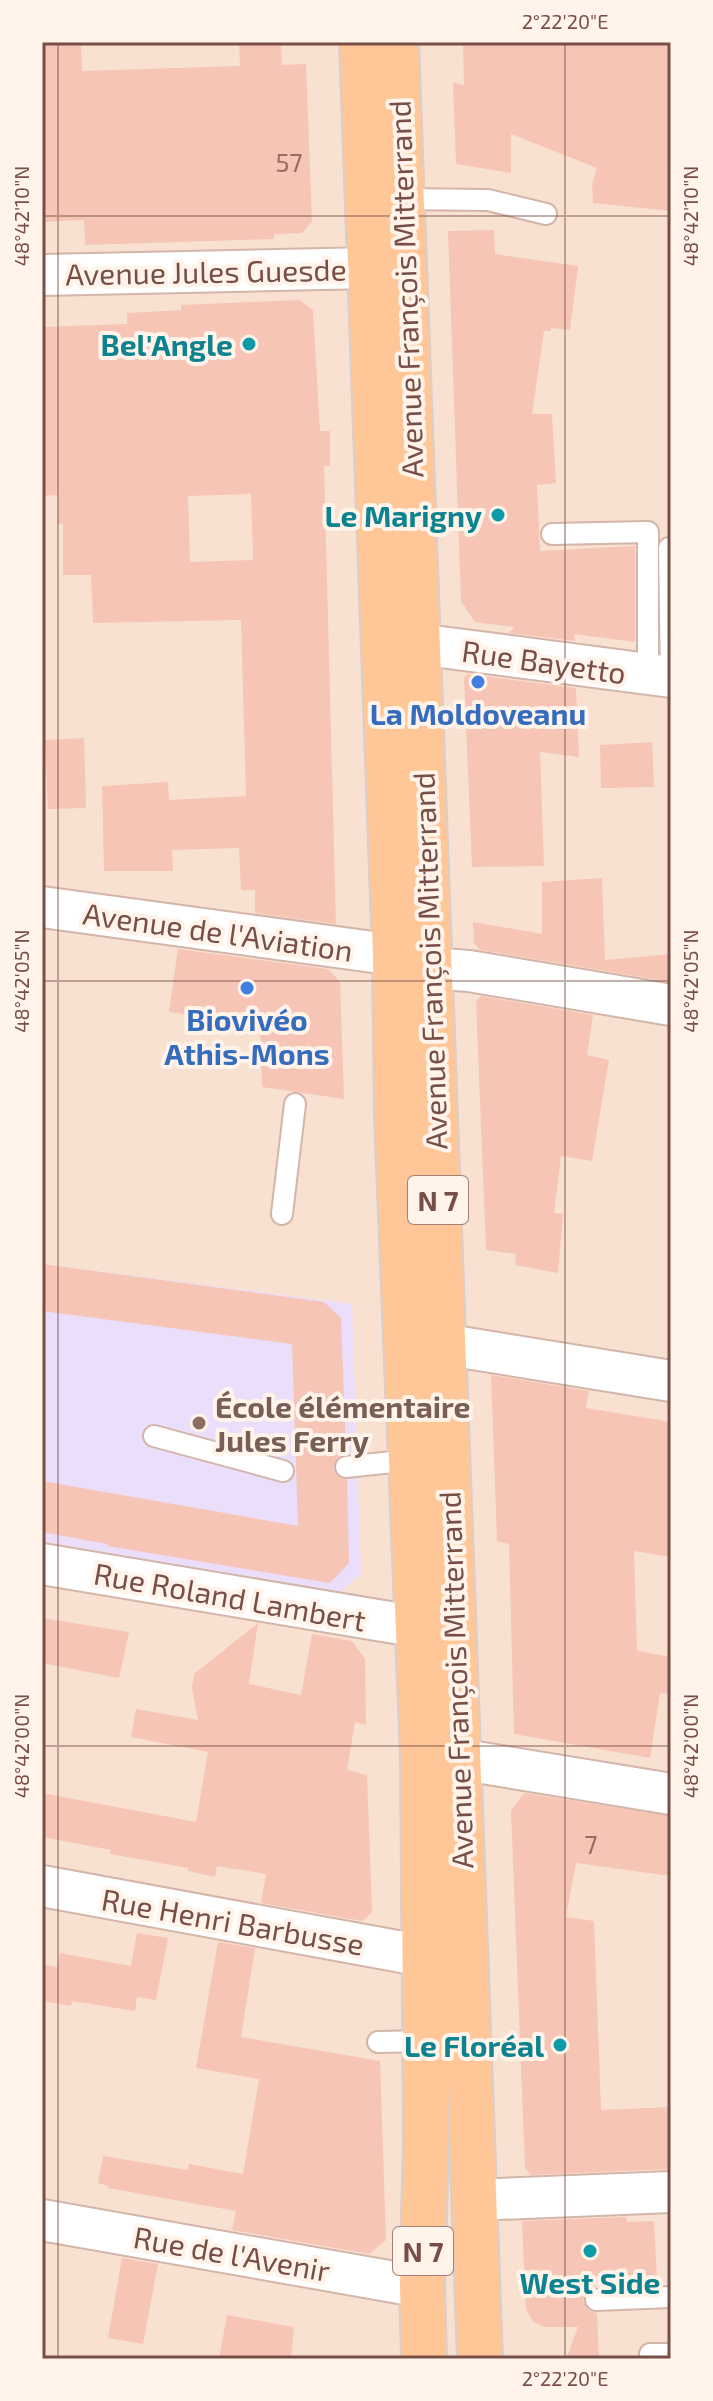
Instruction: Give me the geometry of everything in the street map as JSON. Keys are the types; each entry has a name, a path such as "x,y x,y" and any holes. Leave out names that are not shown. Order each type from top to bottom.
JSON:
{"main road":[{"name":"Avenue François Mitterrand","path":"362,42 371,268 412,962 442,1344 480,2359"},
{"name":"Avenue François Mitterrand","path":"396,42 418,644 412,962 397,1116 419,1627 426,2143 422,2287 424,2359"},
{"path":"426,2143 443,2289 444,2359"}],"street":[{"name":"Avenue Jules Guesde","path":"42,275 371,268"},
{"name":"Rue Bayetto","path":"418,644 663,676"},
{"name":"Avenue de l'Aviation","path":"42,907 412,962 671,1005"},
{"path":"442,1344 671,1381"},
{"name":"Rue Roland Lambert","path":"42,1564 419,1627"},
{"path":"458,1759 671,1794"},
{"name":"Rue Henri Barbusse","path":"42,1886 298,1942 424,1956"},
{"path":"474,2200 671,2192"},
{"name":"Rue de l'Avenir","path":"42,2220 422,2287"}],"lane":[{"path":"402,199 488,200 546,214"},
{"path":"552,534 648,532 663,676"},
{"path":"663,676 669,548"},
{"path":"282,1214 295,1104"},
{"path":"154,1436 283,1471"},
{"path":"346,1467 411,1460"},
{"path":"378,2042 425,2041"},
{"path":"596,2300 671,2297"},
{"path":"650,2359 650,2354 671,2354"}],"shaded area":[{"path":"42,42 671,42 671,2359 42,2359"},
{"name":"École élémentaire Jules Ferry","path":"42,1264 352,1304 361,1574 337,1595 42,1541"}],"building":[{"path":"42,42 81,42 82,71 240,66 239,42 281,42 282,65 306,64 312,222 302,233 274,234 274,239 85,245 84,220 42,222"},
{"path":"463,42 671,42 671,211 593,203 592,184 597,168 511,134 511,173 456,164 453,83 464,85"},
{"name":"Le Marigny","path":"494,230 495,254 578,266 570,330 551,328 551,331 544,331 532,414 552,414 556,483 537,485 540,551 635,546 635,642 574,634 575,641 509,633 514,627 475,622 461,601 448,231"},
{"path":"299,300 313,310 320,431 330,431 330,466 324,466 336,924 255,913 255,890 241,890 239,848 172,850 173,871 104,871 102,786 168,782 169,800 246,796 241,620 93,623 91,575 63,575 63,524 57,524 57,495 42,496 42,327 127,324 127,313 181,310 181,305","holes":["251,494 253,560 190,562 188,496"]},
{"path":"468,674 576,688 579,757 540,752 544,866 472,867 464,678"},
{"path":"84,738 86,808 48,809 45,740"},
{"path":"652,742 654,787 601,788 600,745"},
{"path":"602,878 605,960 671,954 671,982 480,950 474,943 473,922 542,934 542,882"},
{"path":"178,949 328,969 340,982 344,1099 262,1087 260,1025 169,1012"},
{"path":"481,996 593,1015 587,1055 609,1060 592,1161 561,1156 554,1213 563,1214 558,1273 515,1265 516,1254 486,1250 476,1002"},
{"path":"42,1264 324,1302 341,1318 346,1454 338,1457 333,1468 336,1475 347,1480 349,1563 330,1583 107,1546 42,1532 42,1481 298,1526 292,1344 42,1311"},
{"path":"491,1375 589,1391 586,1408 671,1422 671,1557 634,1551 637,1651 671,1657 671,1694 660,1693 650,1758 514,1734 509,1544 497,1541"},
{"path":"42,1618 129,1632 119,1678 42,1663"},
{"path":"258,1623 249,1684 301,1695 312,1634 352,1641 365,1659 366,1725 355,1722 347,1770 367,1775 372,1912 362,1921 261,1903 266,1874 217,1866 215,1877 188,1871 188,1868 110,1854 111,1850 42,1837 42,1793 196,1822 208,1752 131,1737 136,1709 198,1720 192,1688 194,1674"},
{"name":"Le Floréal","path":"524,1793 671,1816 671,1876 576,1863 566,1917 594,1921 601,2110 671,2107 671,2169 531,2175 525,2168 511,1811"},
{"path":"137,1933 168,1938 156,2000 137,1997 135,2011 72,2001 71,2006 42,2001 42,1965 57,1967 60,1953 131,1966"},
{"path":"218,1942 255,1948 241,2037 380,2061 386,2240 369,2254 232,2230 236,2211 108,2188 98,2183 103,2156 188,2170 189,2164 243,2174 259,2079 196,2068"},
{"name":"West Side","path":"626,2217 627,2222 654,2221 657,2280 595,2282 596,2287 585,2293 583,2301 589,2311 597,2313 599,2359 566,2359 578,2327 544,2327 533,2322 526,2309 522,2221"},
{"path":"122,2258 158,2264 143,2344 108,2338"},
{"path":"227,2315 294,2327 291,2359 219,2359"}],"place":[{"name":"Bel'Angle","path":"249,344"},
{"name":"Le Marigny","path":"498,515"},
{"name":"La Moldoveanu","path":"478,682"},
{"name":"Biovivéo Athis-Mons","path":"247,988"},
{"name":"École élémentaire Jules Ferry","path":"199,1423"},
{"name":"Le Floréal","path":"560,2045"},
{"name":"West Side","path":"590,2251"}]}
